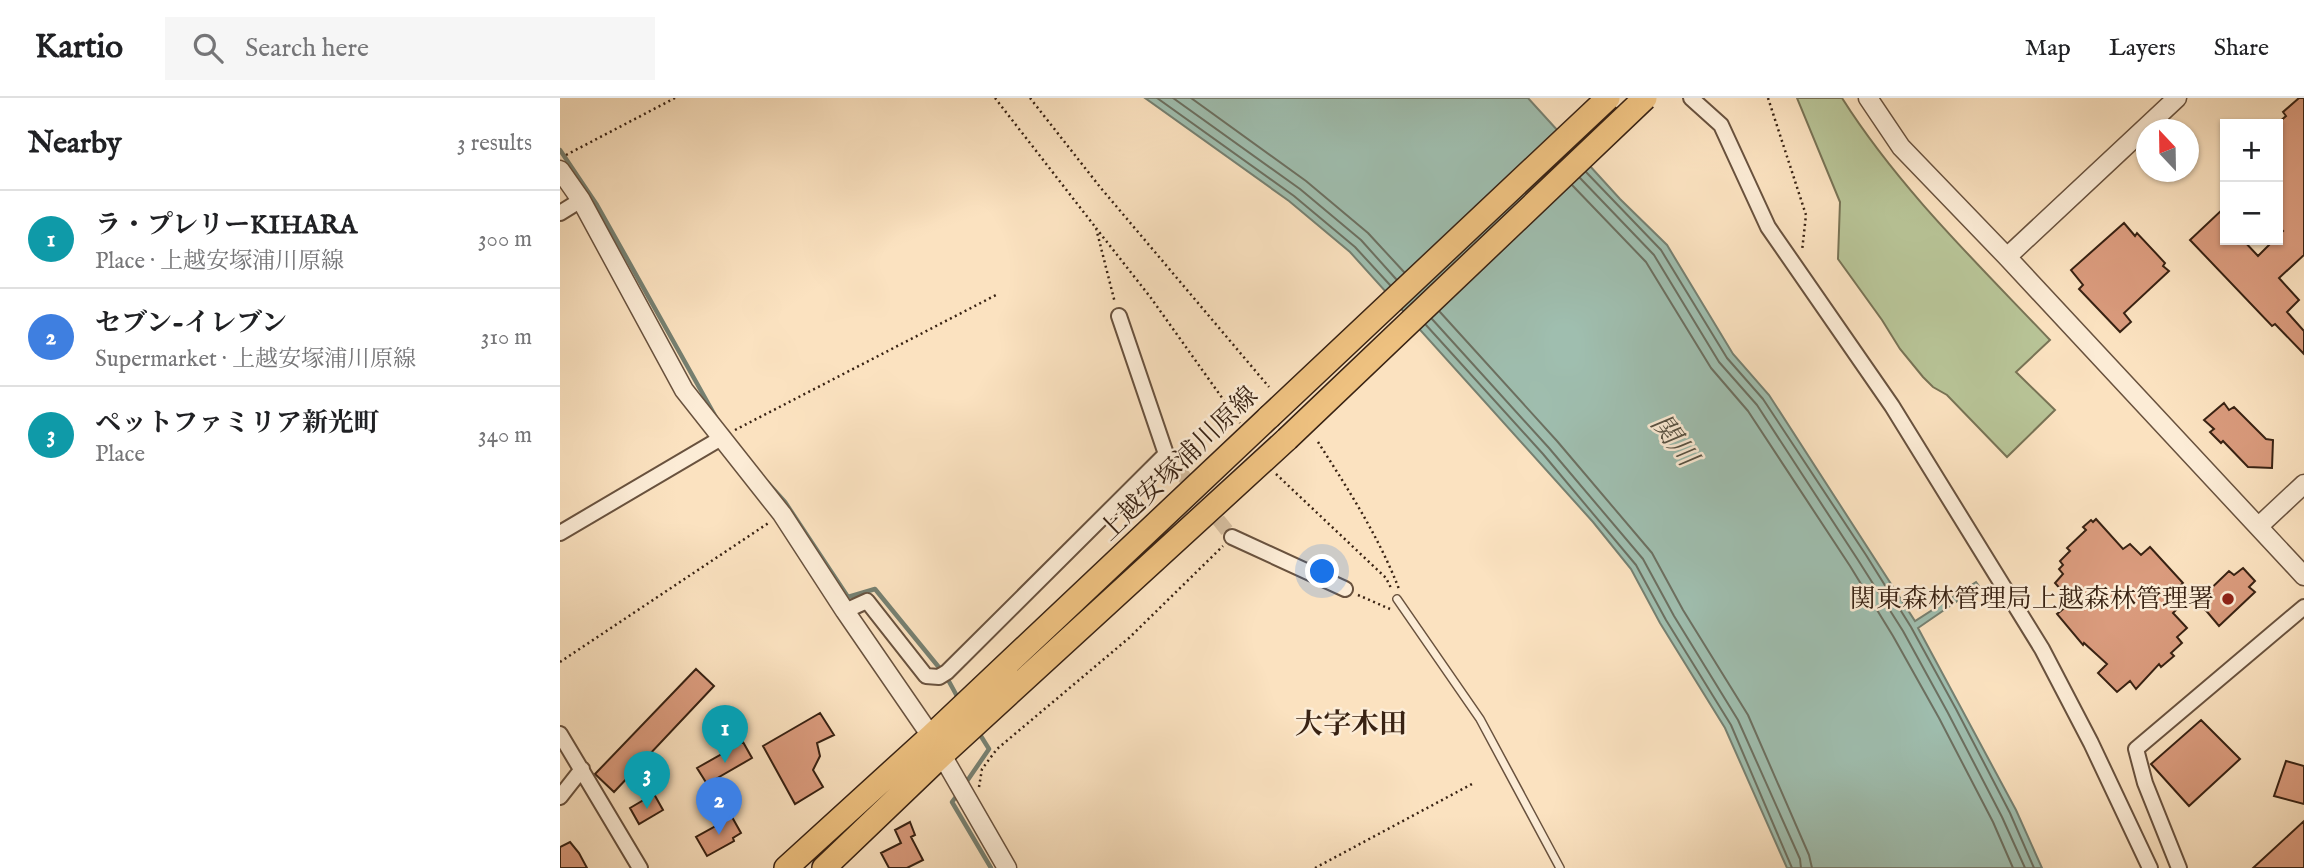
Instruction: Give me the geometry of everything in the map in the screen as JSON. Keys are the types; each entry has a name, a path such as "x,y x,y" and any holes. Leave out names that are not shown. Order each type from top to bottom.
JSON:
{"main road":[{"name":"上越安塚浦川原線","path":"826,867 937,746 1249,436 1608,98"},
{"name":"上越安塚浦川原線","path":"786,868 937,746 1287,439 1645,98"}],"street":[{"path":"1690,98 1721,125 1768,227 1892,406 2042,649 2091,743 2150,868"},
{"path":"1868,98 1901,147 2304,576"},
{"path":"2007,257 2178,98"},
{"path":"560,170 582,200 684,390 782,514 937,746 1007,868"},
{"path":"560,213 582,200"},
{"path":"845,611 867,601 926,676 939,677 1166,454 1119,316"},
{"path":"560,533 723,437"},
{"path":"2259,526 2304,484"},
{"path":"1233,537 1345,589"},
{"path":"2179,868 2145,783 2136,749 2304,607"},
{"path":"560,734 640,868"},
{"path":"560,797 582,769"}],"lane":[{"path":"1397,599 1480,719 1560,868"}],"path":[{"path":"560,159 675,98"},
{"path":"995,98 1152,298 1249,436"},
{"path":"1030,98 1100,187 1269,387"},
{"path":"1768,98 1806,215 1799,272"},
{"path":"1096,228 1119,316"},
{"path":"723,437 998,294"},
{"path":"1262,461 1386,578 1393,591 1399,589 1389,563 1354,498 1318,442"},
{"path":"560,662 782,514"},
{"path":"979,799 982,769 997,749 1129,638 1233,537"},
{"path":"1345,589 1395,611 1404,609"},
{"path":"1315,868 1472,784"}],"green space":[{"path":"1797,98 1842,98 1888,163 1914,194 2050,340 2016,372 2055,410 2007,457 1947,395 1923,377 1900,349 1838,259 1840,202"}],"water":[{"name":"関川","path":"1145,98 1528,98 1620,199 1667,245 1733,354 1769,395 1915,621 1976,582 1979,586 1918,628 2016,810 2042,868 1787,868 1725,728 1660,623 1631,569 1593,522 1350,252 1289,201"}],"building":[{"path":"2299,98 2304,98 2304,255 2279,278 2299,300 2287,312 2304,331 2304,354 2275,324 2272,326 2190,240 2220,212 2220,245 2248,245 2258,256 2269,245 2283,245 2283,119 2286,116 2283,112"},
{"path":"2124,223 2135,236 2137,233 2169,271 2124,313 2131,322 2120,332 2079,289 2083,285 2071,270"},
{"path":"2224,403 2229,410 2234,407 2266,439 2273,440 2272,468 2248,467 2223,441 2221,443 2210,432 2214,429 2204,420"},
{"path":"2096,519 2123,549 2130,544 2141,555 2150,547 2183,583 2180,586 2189,597 2173,613 2187,628 2177,637 2182,643 2171,653 2174,656 2161,667 2159,664 2136,689 2130,681 2117,692 2098,673 2107,664 2084,643 2083,645 2057,614 2072,602 2055,583 2063,574 2059,569 2063,565 2060,561 2070,551 2067,548 2086,530 2083,527"},
{"name":"関東森林管理局上越森林管理署","path":"2243,568 2255,581 2249,587 2255,592 2219,626 2198,601 2229,571 2234,575"},
{"path":"696,669 714,686 614,792 595,774"},
{"path":"820,713 834,735 817,743 820,756 813,770 823,787 795,804 763,746"},
{"path":"2201,720 2240,759 2189,806 2151,764"},
{"path":"743,742 752,758 707,784 697,768"},
{"path":"2286,761 2304,766 2304,804 2274,796"},
{"path":"654,794 663,810 639,824 630,808"},
{"path":"732,817 741,833 733,838 734,841 707,856 696,837"},
{"path":"2304,821 2304,868 2253,868"},
{"path":"910,822 915,835 911,837 923,860 907,868 889,868 881,853 901,843 895,830"},
{"path":"570,842 587,868 560,868 560,847"}],"waterway":[{"path":"560,150 597,205 718,421"},
{"path":"767,482 785,502 848,597 875,589 946,676 958,698"},
{"path":"965,784 989,749 979,733"},
{"path":"958,794 952,802 991,868"}],"tunnel":[{"path":"1166,454 1232,537"}],"place":[{"name":"関東森林管理局上越森林管理署","path":"2228,599"},
{"name":"ラ・プレリーKIHARA","path":"725,763"},
{"name":"ペットファミリア新光町","path":"647,809"},
{"name":"セブン-イレブン","path":"719,835"}],"district":[{"name":"大字木田","path":"1351,725"}]}
